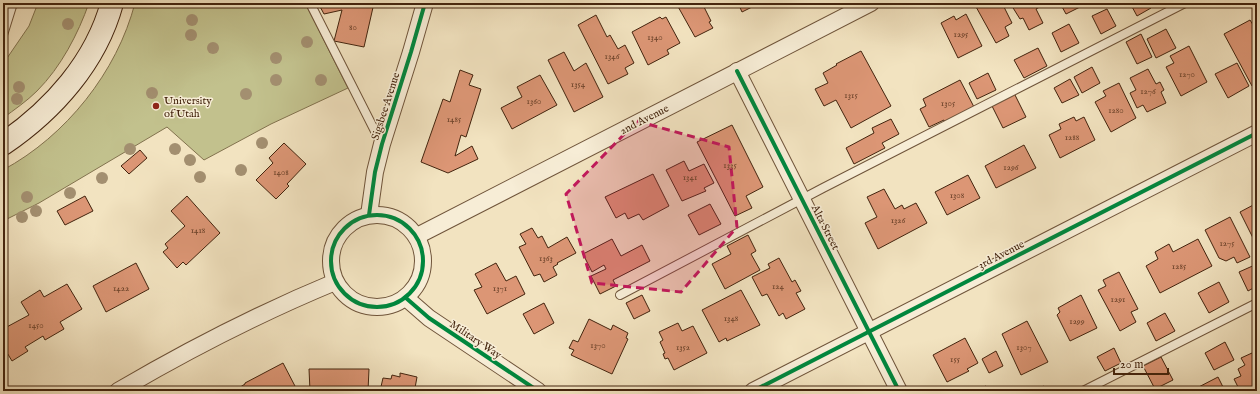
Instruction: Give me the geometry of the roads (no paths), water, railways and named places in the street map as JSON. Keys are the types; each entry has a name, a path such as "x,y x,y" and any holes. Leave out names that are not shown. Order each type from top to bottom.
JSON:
{"main road":[{"path":"3,144 21,132 46,111 66,88 84,63 99,37 112,3"}],"street":[{"name":"Sigsbee Avenue","path":"369,215 374,172 425,3"},
{"name":"2nd Avenue","path":"417,236 871,3"},
{"name":"Alta Street","path":"737,71 899,391"},
{"name":"3rd Avenue","path":"753,391 1257,133"},
{"path":"369,215 383,215 396,219 408,226 417,236 424,257 423,273 416,287 406,298 391,306 375,308 358,304 345,295 335,282 331,268 331,254 336,240 344,228 356,220 369,215"},
{"path":"118,391 168,362 260,316 335,282"},
{"name":"Military Way","path":"406,298 429,318 538,391"}],"lane":[{"path":"3,34 13,3"},
{"path":"310,3 382,144"},
{"path":"620,295 802,199 1185,3"},
{"path":"1083,391 1257,303"}],"place":[{"name":"University of Utah","path":"156,106"}]}
